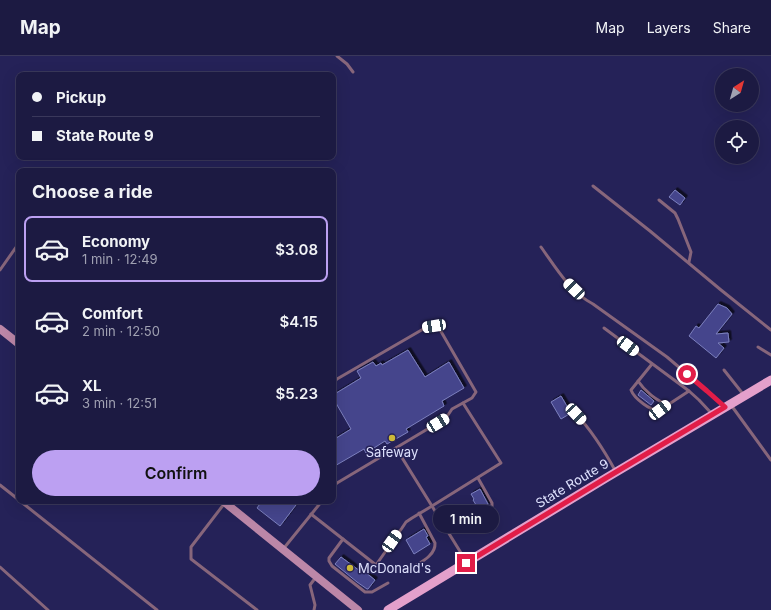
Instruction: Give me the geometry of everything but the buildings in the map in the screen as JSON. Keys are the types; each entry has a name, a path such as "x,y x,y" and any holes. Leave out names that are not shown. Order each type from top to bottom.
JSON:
{"main road":[{"name":"State Route 9","path":"388,610 771,380"}],"street":[{"path":"0,329 16,342"},
{"path":"227,504 358,610"}],"lane":[{"path":"337,56 353,72"},
{"path":"593,186 771,330"},
{"path":"659,200 675,213 678,219 691,252 688,262"},
{"path":"0,270 16,247"},
{"path":"541,247 564,279 588,301 667,357 727,406 771,460"},
{"path":"336,380 426,328 434,326 439,328 476,392 472,398 452,409 446,418 336,484"},
{"path":"604,328 689,391 712,415"},
{"path":"758,348 771,355"},
{"path":"652,364 631,390 633,395 650,409 656,411 660,410 689,391"},
{"path":"724,370 744,396"},
{"path":"638,381 642,387 662,403 668,404"},
{"path":"311,514 376,565 406,522 501,463 463,403"},
{"path":"576,414 587,426 602,447 616,472"},
{"path":"396,448 466,563"},
{"path":"461,522 468,522 492,507 492,503 478,478"},
{"path":"0,485 16,498"},
{"path":"23,504 157,610"},
{"path":"224,504 192,546 191,558 257,610"},
{"path":"283,550 319,504"},
{"path":"410,569 432,554 435,547 435,543 419,514"},
{"path":"343,539 330,558 329,561 332,566 365,592 372,592 388,583"},
{"path":"0,567 48,610"},
{"path":"314,610 315,605 310,586 316,577"}],"place":[{"name":"Safeway","path":"392,438"},
{"name":"McDonald's","path":"350,568"}],"route":[{"path":"466,563 725,407 687,374"}]}
